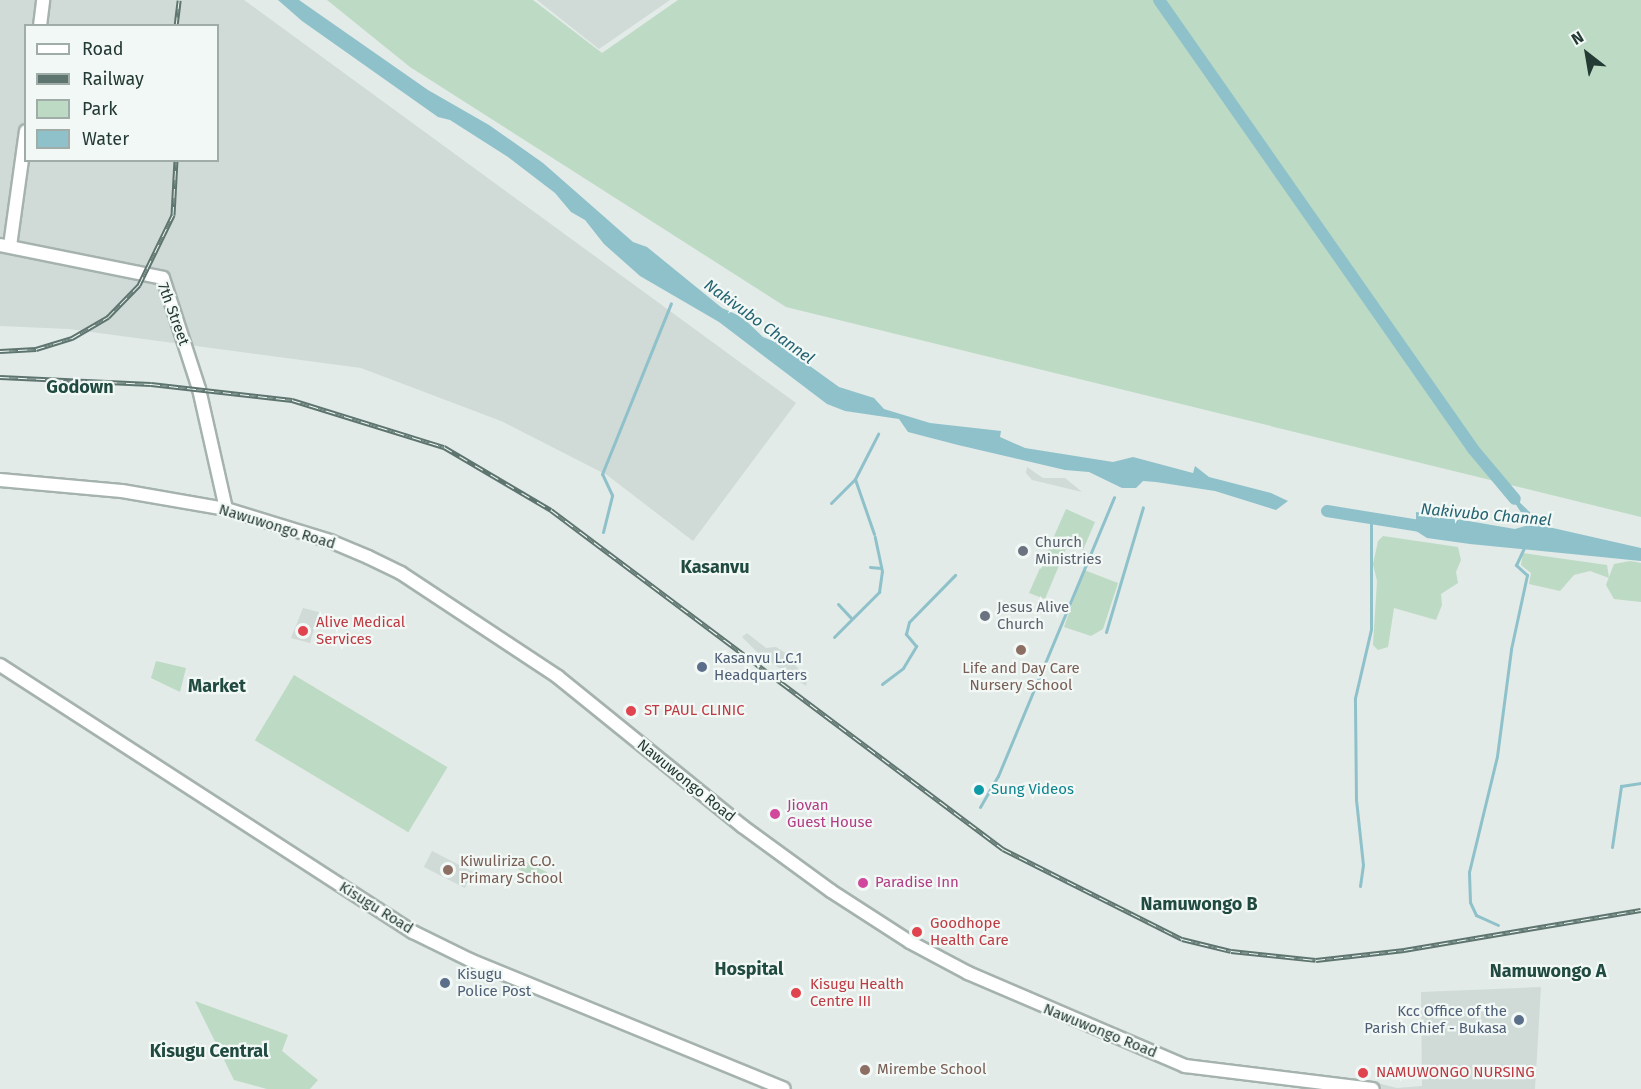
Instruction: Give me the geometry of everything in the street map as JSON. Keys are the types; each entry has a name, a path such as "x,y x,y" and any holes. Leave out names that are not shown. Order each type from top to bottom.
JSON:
{"street":[{"path":"39,24 43,0"},
{"path":"5,245 24,141"},
{"name":"7th Street","path":"5,245 163,278 199,389 226,509"},
{"name":"Nawuwongo Road","path":"0,480 122,490 226,509 330,541 401,573 558,677 742,826 831,891 910,942 968,973 1185,1066 1373,1089"},
{"name":"Kisugu Road","path":"0,665 413,932 470,960 784,1089"}],"shaded area":[{"path":"0,0 244,0 796,403 693,541 607,475 501,421 361,368 69,329 0,326"},
{"path":"537,0 670,0 599,49"},
{"path":"1027,467 1043,478 1065,478 1082,492 1032,480 1026,473"},
{"name":"Alive Medical Services","path":"303,608 319,612 310,643 291,638"},
{"path":"747,633 766,648 776,647 787,654 807,680 806,686 760,655 742,637"},
{"name":"Kiwuliriza C.O. Primary School","path":"432,851 473,872 465,888 424,867"},
{"path":"1541,987 1535,1089 1370,1089 1370,1081 1397,1088 1422,1086 1421,992"}],"green space":[{"path":"327,0 533,0 602,53 678,0 1641,0 1641,517 786,307 410,67"},
{"path":"1066,509 1095,522 1083,550 1068,544 1045,599 1029,593"},
{"path":"1383,536 1458,547 1461,560 1456,572 1458,583 1441,594 1442,605 1436,620 1394,608 1388,647 1378,650 1373,645 1377,581 1373,564 1378,541"},
{"path":"1523,553 1607,565 1609,578 1590,571 1574,575 1560,591 1529,584 1531,573 1521,565"},
{"path":"1630,561 1641,563 1641,602 1614,599 1606,585 1614,564"},
{"path":"1084,570 1118,583 1103,629 1091,636 1064,627"},
{"path":"156,661 186,668 180,692 151,678"},
{"path":"294,675 447,767 408,832 255,740"},
{"path":"522,860 547,872 543,881 518,869"},
{"path":"195,1001 288,1035 282,1051 318,1080 310,1089 267,1089 234,1080"}],"water":[{"path":"278,0 299,0 428,90 489,125 543,163 633,242 647,247 722,308 742,317 763,337 778,343 839,387 874,398 884,409 930,423 1001,431 1000,437 1025,448 1113,462 1133,457 1193,473 1195,466 1209,477 1271,493 1288,501 1276,510 1215,491 1156,482 1143,481 1136,488 1122,488 1089,472 1065,470 958,445 908,432 899,419 845,411 827,404 719,322 640,276 604,244 585,220 571,212 555,193 508,157 450,120 438,117 302,21"},
{"path":"1506,489 1544,526 1641,548 1641,561 1470,544 1427,538 1416,531 1416,512 1515,529 1529,525"}],"waterway":[{"path":"1159,0 1473,449 1515,499"},
{"path":"603,532 612,495 602,474 671,303"},
{"path":"874,534 855,479 878,434"},
{"path":"831,503 855,479"},
{"path":"980,807 998,776 1114,497"},
{"path":"1106,632 1143,507"},
{"name":"Nakivubo Channel","path":"1327,511 1432,528"},
{"path":"1360,886 1363,865 1356,800 1355,698 1371,629 1371,519"},
{"path":"834,637 879,592 882,571 875,537"},
{"path":"1498,925 1476,915 1470,902 1469,872 1497,756 1511,649 1527,575 1516,565 1525,546"},
{"path":"870,567 881,568"},
{"path":"882,684 903,668 916,646 906,634 909,622 955,575"},
{"path":"838,604 851,618"},
{"path":"1612,847 1621,786 1641,783"}],"railway":[{"path":"176,24 179,0"},
{"path":"0,351 36,349 72,338 108,317 139,285 173,215 176,162"},
{"path":"0,377 151,384 292,400 444,447 551,510 1003,849 1182,939 1231,951 1316,960 1404,950 1641,910"}],"place":[{"name":"Church Ministries","path":"1023,551"},
{"name":"Jesus Alive Church","path":"985,616"},
{"name":"Alive Medical Services","path":"303,631"},
{"name":"Life and Day Care Nursery School","path":"1021,650"},
{"name":"Kasanvu L.C.1 Headquarters","path":"702,667"},
{"name":"ST PAUL CLINIC","path":"631,711"},
{"name":"Sung Videos","path":"979,790"},
{"name":"Jiovan Guest House","path":"775,814"},
{"name":"Kiwuliriza C.O. Primary School","path":"448,870"},
{"name":"Paradise Inn","path":"863,883"},
{"name":"Goodhope Health Care","path":"917,932"},
{"name":"Kisugu Police Post","path":"445,983"},
{"name":"Kisugu Health Centre III","path":"796,993"},
{"name":"Kcc Office of the Parish Chief - Bukasa","path":"1519,1020"},
{"name":"Mirembe School","path":"865,1070"},
{"name":"NAMUWONGO NURSING","path":"1363,1073"}],"district":[{"name":"Godown","path":"80,387"},
{"name":"Kasanvu","path":"715,567"},
{"name":"Market","path":"217,686"},
{"name":"Namuwongo B","path":"1199,904"},
{"name":"Hospital","path":"749,969"},
{"name":"Namuwongo A","path":"1548,971"},
{"name":"Kisugu Central","path":"209,1051"}]}
